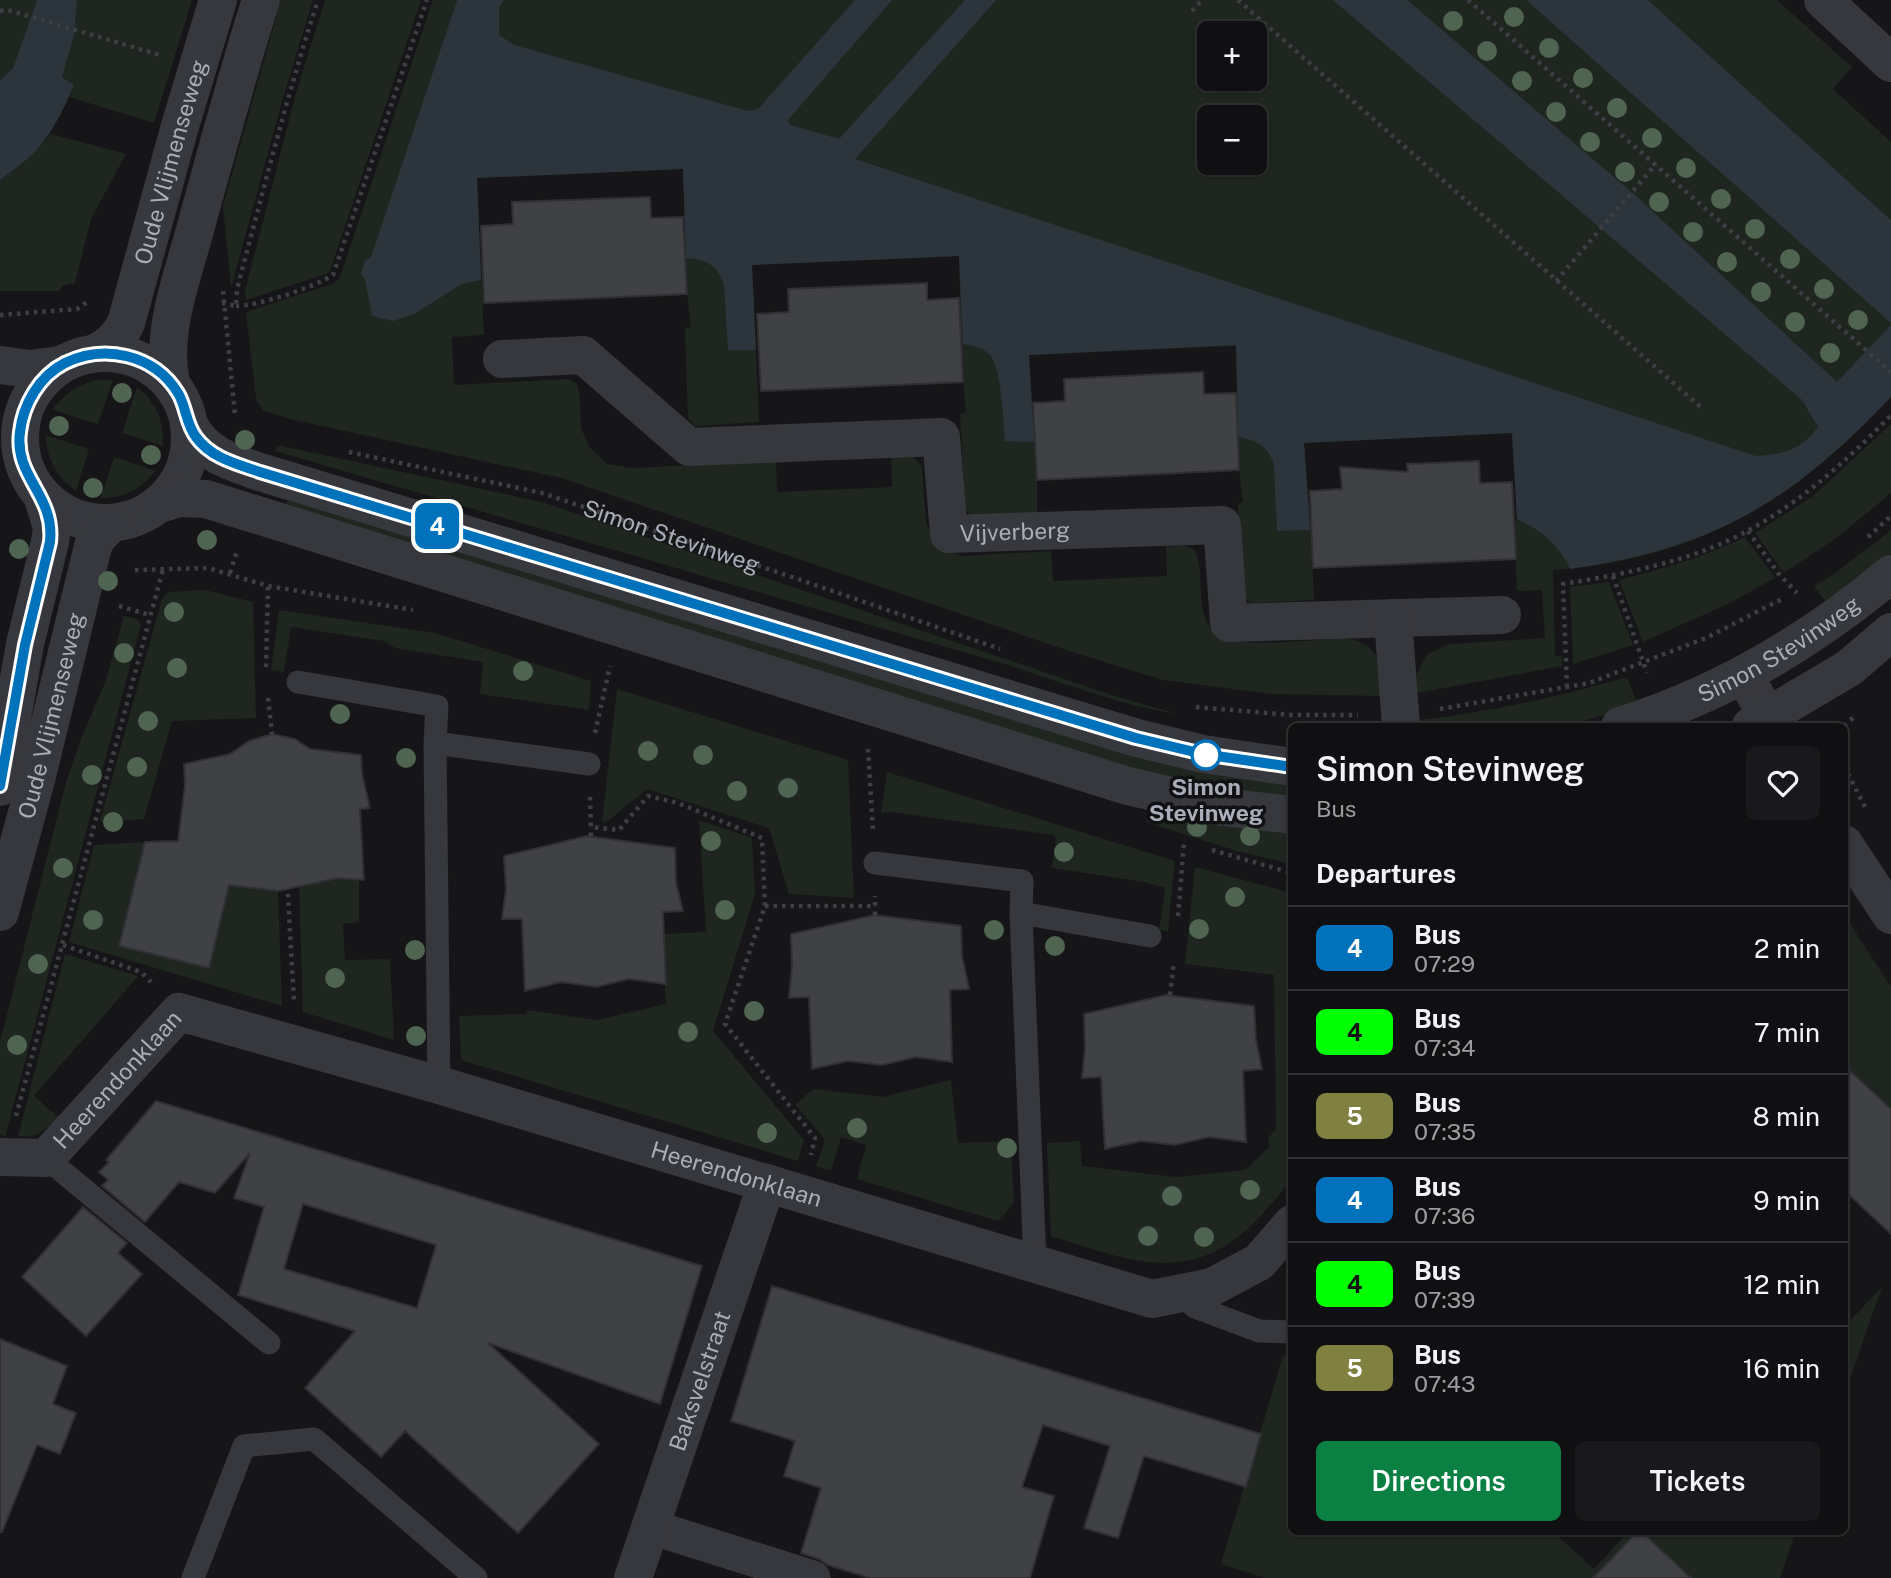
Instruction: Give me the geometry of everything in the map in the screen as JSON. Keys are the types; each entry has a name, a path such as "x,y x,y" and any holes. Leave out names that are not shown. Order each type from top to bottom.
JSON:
{"street":[{"name":"Oude Vlijmenseweg","path":"96,353 121,333 127,323 180,126 218,0"},
{"name":"Oude Vlijmenseweg","path":"171,383 167,356 179,292 230,98 261,0"},
{"path":"1823,0 1891,63"},
{"path":"0,365 30,369 60,365 96,353 120,354 144,361 171,383 179,395 196,438 215,455 260,472 1136,738 1203,754 1288,766"},
{"name":"Vijverberg","path":"502,359 583,355 689,447 941,437 949,534 1222,525 1228,623 1502,615"},
{"path":"60,365 34,390 23,412 19,435 10,440 30,480 43,498 62,513 83,521 111,523 132,520 159,504 174,490 186,467 191,442 189,425"},
{"name":"Oude Vlijmenseweg","path":"0,787 25,645 50,542 52,528 43,498"},
{"path":"159,504 178,498 206,499 1128,786 1214,806 1288,815"},
{"name":"Oude Vlijmenseweg","path":"0,912 36,780 93,546 111,523"},
{"name":"Simon Stevinweg","path":"1629,723 1661,713 1744,675 1821,629 1891,574"},
{"path":"1394,618 1401,721"},
{"name":"Simon Stevinweg","path":"1764,723 1849,668 1891,632"},
{"path":"1744,675 1764,723"},
{"path":"1848,850 1891,915"},
{"name":"Heerendonklaan","path":"2,1158 46,1158 179,1012 439,1085 1152,1299 1212,1287 1259,1262 1288,1229"},
{"name":"Baksvelstraat","path":"634,1578 766,1183"},
{"path":"651,1527 813,1578"}],"lane":[{"path":"298,682 437,706 435,743 439,1085"},
{"path":"435,743 589,764"},
{"path":"875,863 1022,881 1035,1264"},
{"path":"1021,913 1150,936"},
{"path":"46,1158 269,1343"},
{"path":"1182,1294 1195,1307 1259,1331 1288,1332"},
{"path":"193,1578 244,1446 314,1439 476,1578"}],"path":[{"path":"236,306 245,306 290,293 333,275 427,0"},
{"path":"1192,11 1202,0"},
{"path":"1238,0 1704,410"},
{"path":"1468,0 1891,372"},
{"path":"0,11 8,10 122,44"},
{"path":"1556,281 1656,164"},
{"path":"221,278 235,417 239,423"},
{"path":"0,315 77,309"},
{"path":"1567,687 1563,584 1613,576 1664,563 1748,531 1811,488 1862,445 1891,415"},
{"name":"Simon Stevinweg","path":"338,450 542,493 1007,652"},
{"path":"1862,543 1891,516"},
{"path":"2,1158 63,945 163,569 135,570"},
{"path":"1613,576 1661,713"},
{"name":"Simon Stevinweg","path":"1185,706 1401,721 1589,683 1734,625 1807,584"},
{"path":"268,586 265,677 272,734"},
{"path":"591,836 589,764 610,665"},
{"path":"265,677 298,682"},
{"path":"591,827 618,830 648,796 678,803 762,838 765,906 725,1024 815,1138 803,1193"},
{"path":"1170,995 1184,842"},
{"path":"287,877 296,1044"},
{"path":"875,906 875,915"},
{"path":"1150,936 1176,940"},
{"path":"63,945 141,972 179,1012"}],"shaded area":[{"path":"0,0 37,0 13,68 0,80"},
{"path":"37,0 77,0 74,36 62,77 74,85 53,128 37,150 0,180 0,80 13,68"},
{"path":"77,0 192,0 154,123 69,97 74,85 62,77 74,36"},
{"path":"281,0 313,0 231,288 223,206"},
{"path":"325,0 421,0 330,271 246,300 245,291 296,93"},
{"path":"433,0 457,0 375,246 475,0 1630,0 1891,223 1891,397 1817,466 1779,495 1740,518 1698,538 1654,553 1606,564 1553,570 1555,656 1562,656 1562,666 1417,693 1417,672 1428,654 1449,644 1545,638 1542,590 1517,591 1514,524 1517,519 1512,433 1304,443 1314,600 1250,603 1242,594 1238,504 1243,502 1239,470 1236,346 1029,355 1037,513 970,515 965,508 960,414 966,413 959,256 752,265 759,422 695,426 688,418 685,328 691,327 687,294 683,169 477,178 484,335 452,337 454,385 569,379 577,384 581,428 589,447 607,464 632,468 776,461 777,492 892,487 891,457 911,455 922,466 926,521 931,538 943,548 961,556 1051,551 1053,581 1167,576 1166,546 1184,545 1195,550 1204,614 1209,626 1218,636 1228,640 1260,643 1347,638 1367,646 1380,666 1383,696 1271,694 1163,680 1072,652 561,478 290,419 263,410 256,399 246,312 332,284 340,277"},
{"path":"457,0 504,0 499,7 499,35 514,45 748,111 758,109 855,0 892,0 788,120 790,125 839,139 965,0 996,0 855,159 1756,456 1792,449 1812,435 1818,427 1802,400 1333,0 1407,0 1636,196 1837,382 1891,325 1891,397 1819,465 1784,492 1747,514 1709,533 1667,548 1570,569 1548,539 1517,519 1512,433 1304,443 1310,530 1277,531 1272,458 1261,445 1238,436 1236,345 1029,355 1034,442 1005,441 1001,394 993,360 983,350 963,344 959,256 752,265 756,350 728,350 724,284 721,277 710,264 686,258 683,169 477,178 481,280 462,284 414,314 393,321 372,316 365,279 361,274 365,261 371,257"},
{"path":"1526,0 1648,0 1891,220 1891,323"},
{"path":"1648,0 1777,0 1852,67 1833,89 1891,142 1891,220"},
{"path":"51,134 126,154 91,219 75,283 62,286 59,291 0,291 0,180 19,167"},
{"path":"97,380 113,380 98,424 52,410 72,390"},
{"path":"137,387 150,399 158,413 163,446 122,433"},
{"path":"1891,424 1891,493 1839,536 1784,573 1755,533 1812,497"},
{"path":"45,435 89,449 76,491 54,467"},
{"path":"277,445 542,502 1118,697 1177,714 1114,700 1011,666 275,451"},
{"path":"114,457 156,471 131,491 101,498"},
{"path":"290,494 1288,780 1288,799 1153,777 284,510"},
{"path":"1891,530 1891,554 1828,605 1814,586"},
{"path":"1745,537 1775,578 1732,602 1643,642 1619,580 1683,562"},
{"path":"1609,582 1633,645 1573,664 1570,587"},
{"path":"205,590 253,602 256,718 172,721 144,819 120,821 120,827 107,827 107,822 100,821 162,599 168,592"},
{"path":"279,610 435,633 591,681 589,710 480,694 483,662 395,648 384,641 291,627 284,672 271,670"},
{"path":"124,616 137,619 141,625 5,1137 0,1134 0,1042 66,782 106,680"},
{"path":"1627,677 1638,705 1576,723 1419,723 1418,720 1471,713"},
{"path":"617,689 848,760 854,898 789,894 769,828 647,789 608,821 602,822"},
{"path":"887,772 1175,861 1168,931 1159,930 1165,888 1144,882 1052,868 1056,839 1053,835 892,812 881,813"},
{"path":"1155,807 1288,829 1288,863 1240,852 1146,822"},
{"path":"699,820 752,838 755,894 713,1031 804,1140 798,1161 461,1060 459,1016 527,1014 527,1010 597,1020 666,1004 662,934 706,932"},
{"path":"145,842 226,884 278,891 282,1006 69,942 94,845"},
{"path":"1195,867 1288,892 1288,1184 1235,1239 1213,1253 1190,1260 1144,1262 1051,1236 1047,1143 1080,1141 1082,1166 1176,1177 1245,1170 1269,1147 1268,1138 1276,1129 1274,975 1185,964"},
{"path":"343,877 359,880 359,922 343,924 345,960 390,959 394,1040 303,1012 299,887"},
{"path":"1848,921 1891,987 1891,1109 1848,1068"},
{"path":"65,954 138,976 34,1096 58,1117 40,1132 30,1136 18,1136"},
{"path":"951,1080 958,1143 1011,1141 1014,1203 998,1221 857,1179 866,1145 841,1137 831,1171 816,1166 825,1140 795,1104 814,1089 883,1097"},
{"path":"1882,1287 1848,1384 1848,1323"},
{"path":"1288,1352 1288,1535 1556,1535 1594,1569 1625,1535 1795,1535 1780,1578 1265,1578 1221,1564 1283,1356"}],"building":[{"path":"650,197 651,218 683,217 687,294 484,303 481,226 513,224 512,202"},
{"path":"927,283 927,300 959,298 963,382 761,391 757,314 789,312 788,289"},
{"path":"1203,372 1204,394 1236,393 1239,470 1037,480 1033,403 1065,401 1064,379"},
{"path":"1479,461 1480,483 1512,482 1516,559 1313,568 1310,491 1342,489 1340,467 1408,472 1407,464"},
{"path":"272,734 295,739 310,749 361,755 362,774 370,808 360,809 364,880 338,878 278,891 229,885 209,968 119,946 145,842 178,841 185,785 184,764 230,754 249,741"},
{"path":"587,836 675,848 676,883 683,911 663,912 666,984 629,979 596,987 561,982 525,991 522,919 502,919 506,889 504,856"},
{"path":"875,915 961,926 962,956 969,989 950,990 952,1062 916,1057 882,1065 848,1061 812,1069 809,997 789,998 791,934"},
{"path":"1166,995 1254,1006 1256,1040 1262,1069 1243,1071 1246,1142 1209,1137 1175,1145 1141,1141 1105,1149 1101,1077 1082,1078 1084,1014"},
{"path":"1848,1069 1891,1109 1891,1234 1848,1194"},
{"path":"156,1101 702,1266 660,1404 488,1343 599,1444 518,1533 405,1431 381,1457 305,1388 355,1331 238,1295 264,1207 234,1198 250,1153 215,1193 179,1182 145,1222 102,1186 108,1180 99,1172 109,1162 106,1160","holes":["303,1204 436,1245 417,1308 284,1269"]},
{"path":"83,1207 127,1243 118,1253 142,1274 86,1336 22,1277"},
{"path":"772,1286 1261,1434 1246,1487 1144,1456 1118,1538 1084,1528 1110,1446 1043,1425 1022,1487 1054,1496 1030,1578 870,1578 828,1565 801,1553 821,1488 784,1476 795,1441 731,1421"},
{"path":"0,1339 67,1366 53,1404 76,1413 60,1454 37,1445 2,1532 0,1532"},
{"path":"1634,1535 1645,1535 1691,1578 1593,1578"}],"bus line":[{"name":"4","path":"0,786 25,645 52,528 47,506 30,480 21,458 19,435 23,412 34,390 51,372 72,359 96,353 120,354 144,361 164,376 179,395 196,438 222,459 1136,738 1203,754 1288,766"}],"place":[{"name":"Simon Stevinweg","path":"1206,755"}]}
